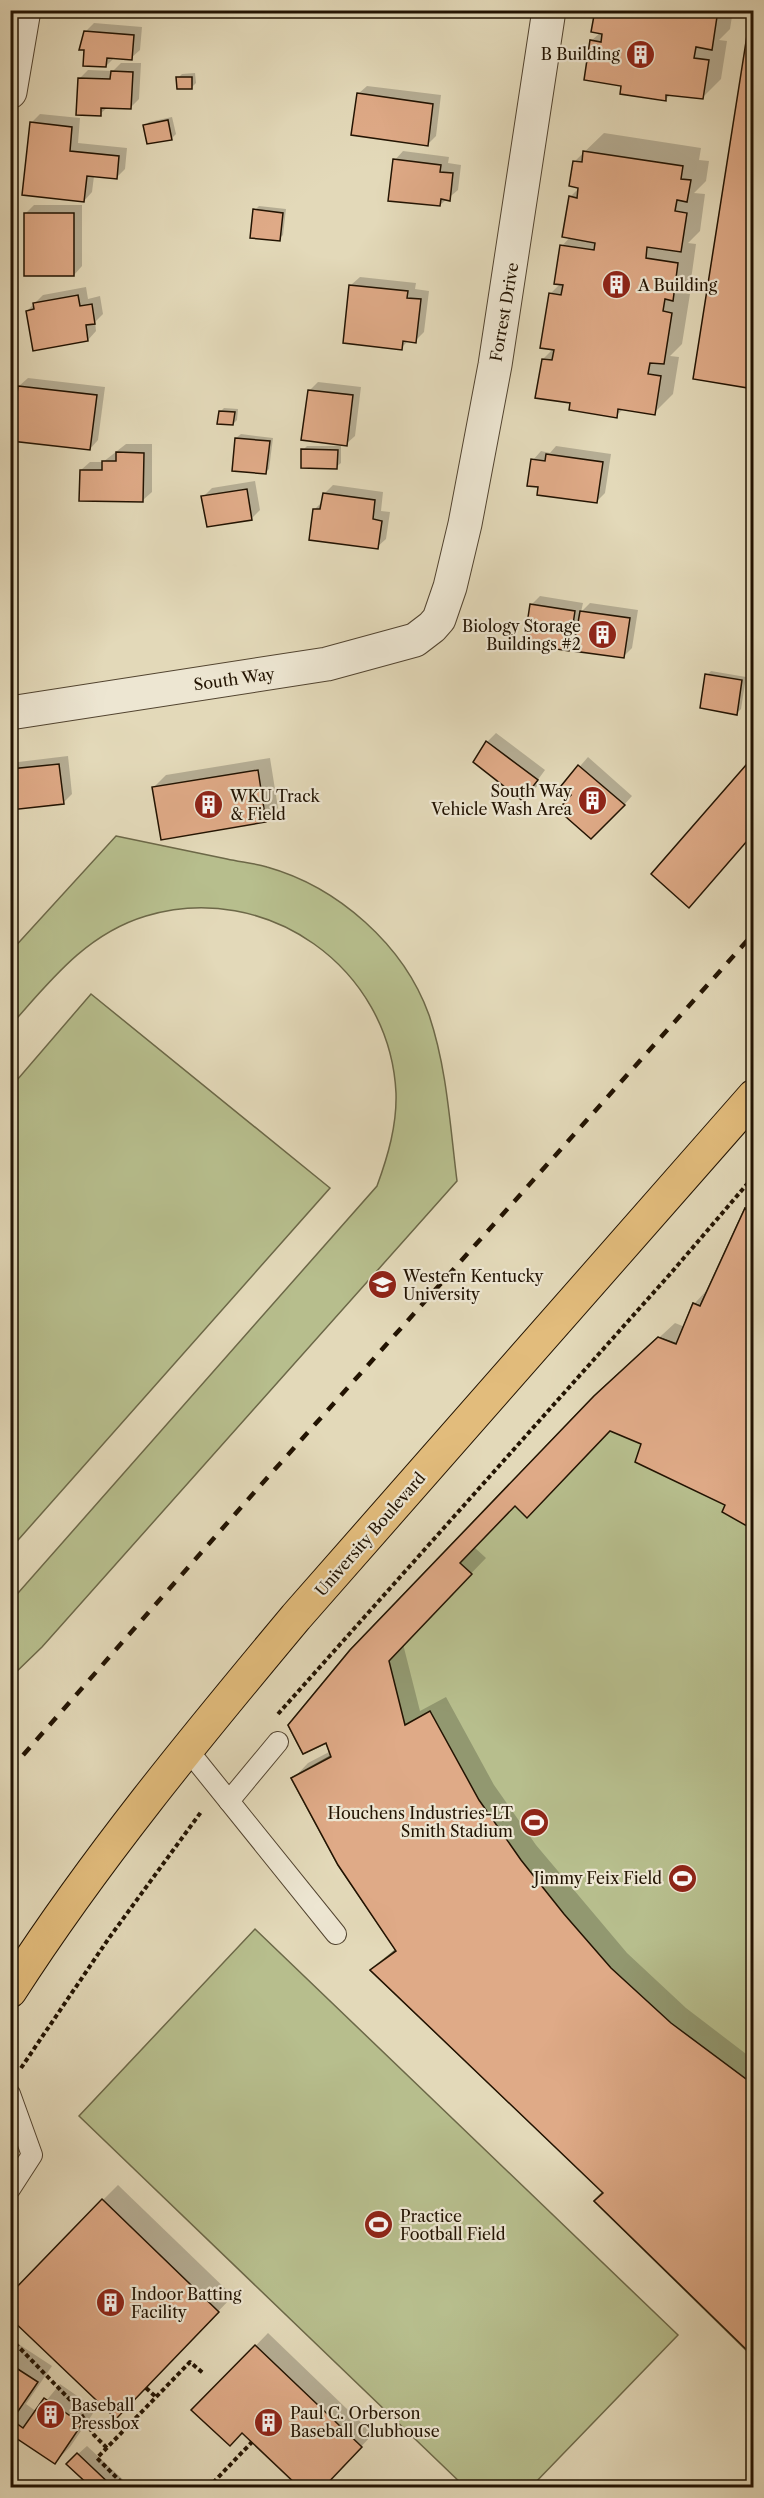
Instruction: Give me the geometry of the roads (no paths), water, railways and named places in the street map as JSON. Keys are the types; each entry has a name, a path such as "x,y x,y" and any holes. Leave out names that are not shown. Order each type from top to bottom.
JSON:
{"main road":[{"name":"University Boulevard","path":"10,1992 109,1849 187,1749 296,1617 753,1096"}],"street":[{"path":"10,92 24,10"},
{"name":"Forrest Drive","path":"442,610 465,524 495,365 549,10"},
{"name":"South Way","path":"10,713 291,670 358,657 415,640 432,627 442,610"}],"lane":[{"path":"223,1795 278,1742"},
{"path":"187,1749 336,1934"},
{"path":"10,2094 32,2155 10,2189"}],"railway":[{"path":"10,1770 243,1505 754,933"}],"place":[{"name":"B Building","path":"641,54"},
{"name":"A Building","path":"617,285"},
{"name":"Biology Storage Buildings #2","path":"602,635"},
{"name":"South Way Vehicle Wash Area","path":"593,800"},
{"name":"WKU Track & Field","path":"209,805"},
{"name":"Western Kentucky University","path":"382,1285"},
{"name":"Houchens Industries-LT Smith Stadium","path":"534,1822"},
{"name":"Jimmy Feix Field","path":"683,1878"},
{"name":"Practice Football Field","path":"379,2225"},
{"name":"Indoor Batting Facility","path":"110,2303"},
{"name":"Baseball Pressbox","path":"50,2414"},
{"name":"Paul C. Orberson Baseball Clubhouse","path":"269,2422"}]}
